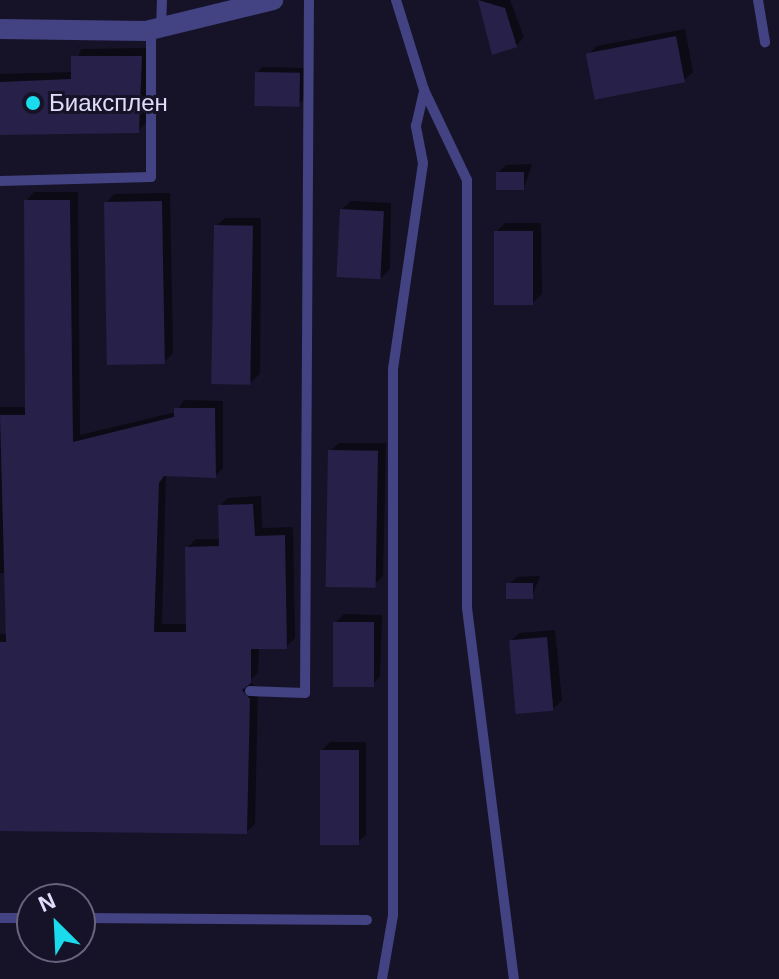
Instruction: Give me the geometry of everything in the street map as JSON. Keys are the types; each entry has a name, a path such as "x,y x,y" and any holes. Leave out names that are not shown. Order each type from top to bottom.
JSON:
{"street":[{"path":"0,29 156,29 273,0"}],"lane":[{"path":"0,181 151,177 156,29 162,0"},
{"path":"250,691 305,693 309,0"},
{"path":"396,0 424,90 467,180 467,608 514,979"},
{"path":"758,0 765,42"},
{"path":"382,979 393,915 393,369 423,163 416,126 424,90"},
{"path":"96,918 367,920"}],"building":[{"path":"478,0 505,8 517,47 492,55"},
{"path":"676,36 685,82 595,100 586,54"},
{"name":"Биаксплен","path":"71,56 142,56 139,133 0,135 0,82 71,79"},
{"path":"255,72 300,73 299,107 254,106"},
{"path":"496,172 524,172 524,190 496,190"},
{"path":"24,200 70,200 73,442 174,417 174,408 215,408 216,478 164,476 159,483 154,632 186,632 185,547 219,546 218,505 253,504 255,536 285,535 287,649 251,649 251,683 242,690 250,699 247,834 0,831 0,642 6,642 0,415 25,415"},
{"path":"162,201 165,364 107,365 104,202"},
{"path":"340,209 384,211 380,279 336,277"},
{"path":"214,225 253,226 250,385 211,384"},
{"path":"494,231 533,231 533,305 494,305"},
{"path":"328,450 378,451 376,588 326,587"},
{"path":"506,583 533,583 533,599 506,599"},
{"path":"333,622 374,622 374,687 333,687"},
{"path":"547,637 553,711 516,714 509,640"},
{"path":"320,750 359,750 359,845 320,845"}],"place":[{"name":"Биаксплен","path":"33,103"}]}
